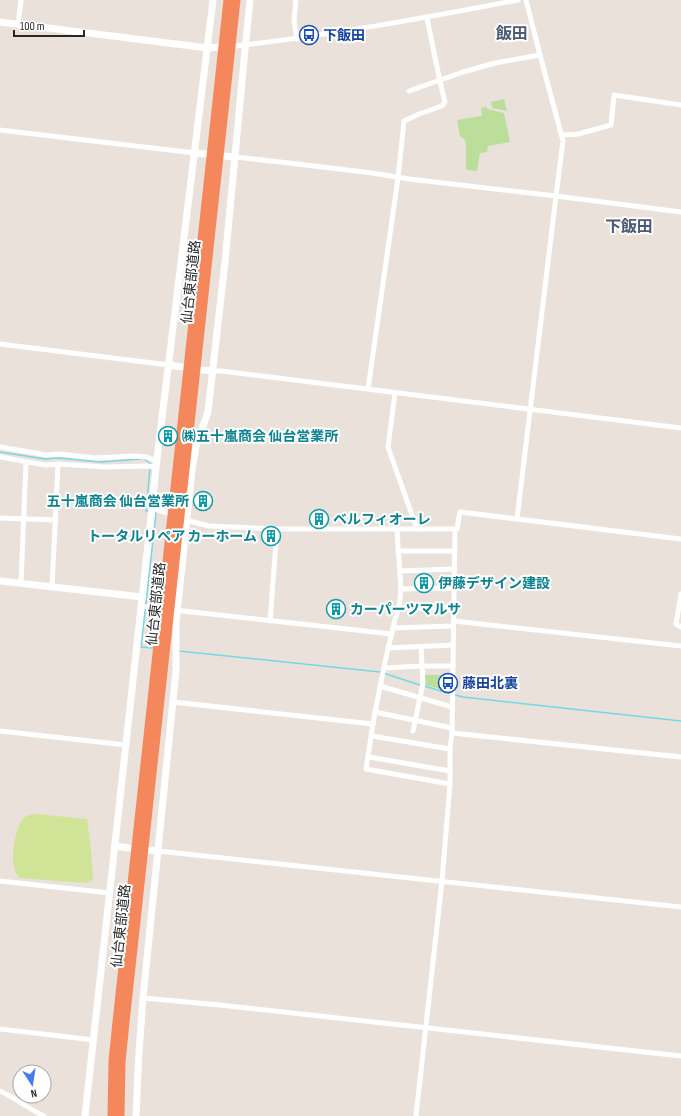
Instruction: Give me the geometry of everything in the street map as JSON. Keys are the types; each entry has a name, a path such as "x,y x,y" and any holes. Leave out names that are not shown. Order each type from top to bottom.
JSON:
{"highway":[{"name":"仙台東部道路","path":"187,417 228,0"},
{"name":"仙台東部道路","path":"112,1116 113,1062 116,1028 236,0"},
{"name":"仙台東部道路","path":"120,1116 121,1062 161,652"}],"street":[{"path":"18,24 21,0"},
{"path":"85,1116 126,745 144,606 142,597 152,508 155,465 169,365 213,0"},
{"path":"136,1116 143,998 176,671 177,610 194,458 196,446 208,412 213,371 250,0"},
{"path":"296,0 294,21 297,39"},
{"path":"236,46 297,39 427,18 518,0"},
{"path":"517,519 563,141 526,0"},
{"path":"368,389 398,178 404,121 442,106 445,102 439,80 427,18"},
{"path":"0,22 208,48 218,47"},
{"path":"408,91 463,72 496,63 540,55"},
{"path":"562,135 578,134 611,125 614,95 681,105"},
{"path":"0,130 206,154"},
{"path":"224,156 681,212"},
{"path":"0,344 182,366"},
{"path":"202,370 221,371 681,428"},
{"path":"395,393 388,447 416,529"},
{"path":"0,447 47,455 60,454 95,458 133,456 147,457 155,465"},
{"path":"0,457 45,464 106,467 155,465"},
{"path":"21,583 26,462"},
{"path":"52,588 58,464"},
{"path":"152,508 209,526 277,529 455,530"},
{"path":"416,1116 442,881 450,784 453,695 455,530 457,529 460,512 681,539"},
{"path":"0,518 56,520"},
{"path":"270,621 277,529"},
{"path":"397,530 401,589 399,608 395,619 380,686 366,769 450,784"},
{"path":"398,551 455,551"},
{"path":"400,571 454,569"},
{"path":"0,581 142,597"},
{"path":"401,589 454,588"},
{"path":"681,594 680,618 676,624 681,627"},
{"path":"144,606 392,634"},
{"path":"399,608 454,608"},
{"path":"393,628 454,624 681,646"},
{"path":"388,648 453,645"},
{"path":"412,731 422,686 421,647"},
{"path":"383,672 422,666 453,666"},
{"path":"380,686 452,707"},
{"path":"173,702 373,724"},
{"path":"375,712 415,720 452,730 681,757"},
{"path":"0,731 126,745"},
{"path":"372,736 450,749"},
{"path":"368,757 450,771"},
{"path":"115,846 129,848"},
{"path":"148,850 681,907"},
{"path":"0,881 110,893"},
{"path":"143,998 220,1005 681,1056"},
{"path":"0,1029 94,1040"},
{"path":"0,1090 44,1116"}],"green space":[{"path":"504,99 507,111 492,108 491,102"},
{"path":"486,107 487,109 504,113 510,142 488,146 487,152 480,153 477,171 466,170 466,145 465,140 460,136 457,120 482,116 481,108"},
{"path":"425,675 449,675 448,691 425,685"},
{"path":"36,814 87,819 93,879 86,883 19,877 13,862 13,849 16,836 22,820 29,815"}],"waterway":[{"path":"0,452 45,459 58,458 101,462 141,459"},
{"path":"144,459 150,464"},
{"path":"148,511 146,511 150,468"},
{"path":"153,648 141,647 156,513"},
{"path":"179,651 380,672 420,685"},
{"path":"424,686 451,694"},
{"path":"455,695 681,721"}],"place":[{"name":"下飯田","path":"309,35"},
{"name":"㈱五十嵐商会 仙台営業所","path":"168,436"},
{"name":"五十嵐商会 仙台営業所","path":"203,501"},
{"name":"ベルフィオーレ","path":"319,519"},
{"name":"トータルリペア カーホーム","path":"271,536"},
{"name":"伊藤デザイン建設","path":"424,583"},
{"name":"カーパーツマルサ","path":"336,609"},
{"name":"藤田北裏","path":"448,683"}],"district":[{"name":"飯田","path":"512,34"},
{"name":"下飯田","path":"629,227"}]}
